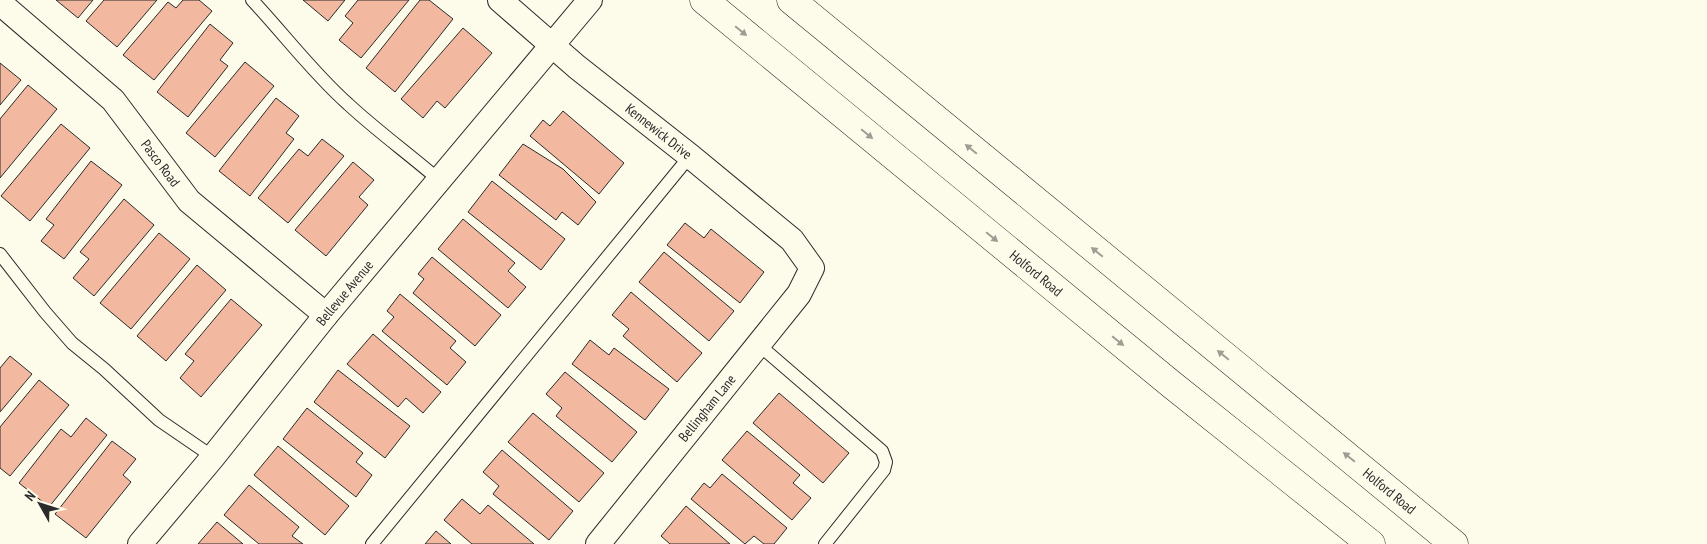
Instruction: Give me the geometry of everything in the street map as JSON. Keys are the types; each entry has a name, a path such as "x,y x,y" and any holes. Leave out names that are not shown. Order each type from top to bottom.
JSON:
{"street":[{"name":"Kennewick Drive","path":"500,0 577,67 690,156 792,240 812,268"},
{"name":"Bellevue Avenue","path":"140,544 213,457 326,315 590,0"},
{"name":"Holford Road","path":"704,0 1171,384 1371,544"},
{"name":"Holford Road","path":"791,0 1454,544"},
{"name":"Pasco Road","path":"0,3 114,100 189,201 326,315"},
{"name":"Bellingham Lane","path":"598,544 799,294 812,268"}],"lane":[{"path":"252,0 314,71 348,104 439,180"},
{"path":"372,544 690,156"},
{"path":"0,254 72,343 104,369 159,420 213,457"},
{"path":"758,344 882,451 886,462 884,470 825,544"}],"building":[{"path":"56,0 93,0 78,18"},
{"path":"104,0 157,0 117,47 86,21"},
{"path":"183,0 199,0 212,11 154,80 123,55 168,2 176,8"},
{"path":"303,0 345,0 328,21"},
{"path":"358,0 409,0 361,58 339,40 353,23 345,16"},
{"path":"420,0 429,0 453,19 395,92 366,68"},
{"path":"210,24 233,43 220,60 228,66 188,117 157,92"},
{"path":"463,28 492,53 445,108 437,101 423,118 401,99"},
{"path":"245,62 274,86 215,157 186,133"},
{"path":"0,63 21,80 0,105"},
{"path":"28,85 57,109 0,178 0,119"},
{"path":"276,98 299,116 286,133 294,139 250,196 219,171"},
{"path":"563,111 624,163 599,194 530,136 543,120 550,126"},
{"path":"61,124 90,148 30,221 1,196"},
{"path":"322,139 344,156 288,223 258,198 299,149 308,156"},
{"path":"523,144 563,169 596,202 578,225 562,212 556,220 499,175"},
{"path":"91,161 122,185 64,259 41,241 54,225 46,219"},
{"path":"353,162 374,180 359,197 368,205 326,256 295,230"},
{"path":"492,181 565,239 541,270 468,212"},
{"path":"124,199 154,225 94,296 73,278 89,259 80,252"},
{"path":"463,219 515,263 508,271 526,287 508,308 438,249"},
{"path":"685,223 704,238 711,229 764,272 740,303 667,245"},
{"path":"159,233 190,259 131,329 100,303"},
{"path":"664,252 734,311 709,341 639,282"},
{"path":"432,257 501,315 475,346 413,293 424,279 418,274"},
{"path":"197,265 226,290 166,361 137,336"},
{"path":"631,292 702,353 677,382 623,336 629,329 612,315"},
{"path":"400,294 456,341 450,348 466,362 447,385 382,331 394,317 387,311"},
{"path":"231,299 262,325 201,397 180,378 194,361 185,354"},
{"path":"373,334 441,392 423,413 406,398 398,407 347,364"},
{"path":"590,340 609,355 614,348 669,389 645,420 572,364"},
{"path":"10,356 32,374 0,412 0,368"},
{"path":"338,370 410,426 385,458 314,402"},
{"path":"565,372 637,432 612,462 556,416 562,408 546,394"},
{"path":"39,380 69,405 10,476 0,468 0,427"},
{"path":"779,393 849,453 823,483 753,423"},
{"path":"307,408 363,453 356,462 372,475 356,497 283,439"},
{"path":"533,413 604,473 579,502 508,442"},
{"path":"86,418 107,435 49,507 19,483 61,429 71,437"},
{"path":"747,431 800,475 793,483 811,498 792,520 722,460"},
{"path":"112,441 136,459 123,475 131,482 86,538 55,514"},
{"path":"278,446 349,506 325,535 254,475"},
{"path":"502,450 573,511 549,540 493,494 499,486 483,472"},
{"path":"722,474 787,528 774,544 764,544 754,536 745,544 691,499 704,483 710,488"},
{"path":"249,485 299,527 292,536 303,544 259,544 224,515"},
{"path":"462,499 480,514 488,505 534,544 472,544 444,520"},
{"path":"686,506 730,544 670,544 661,536"},
{"path":"217,522 243,544 198,544"},
{"path":"436,531 451,544 425,544"}]}
